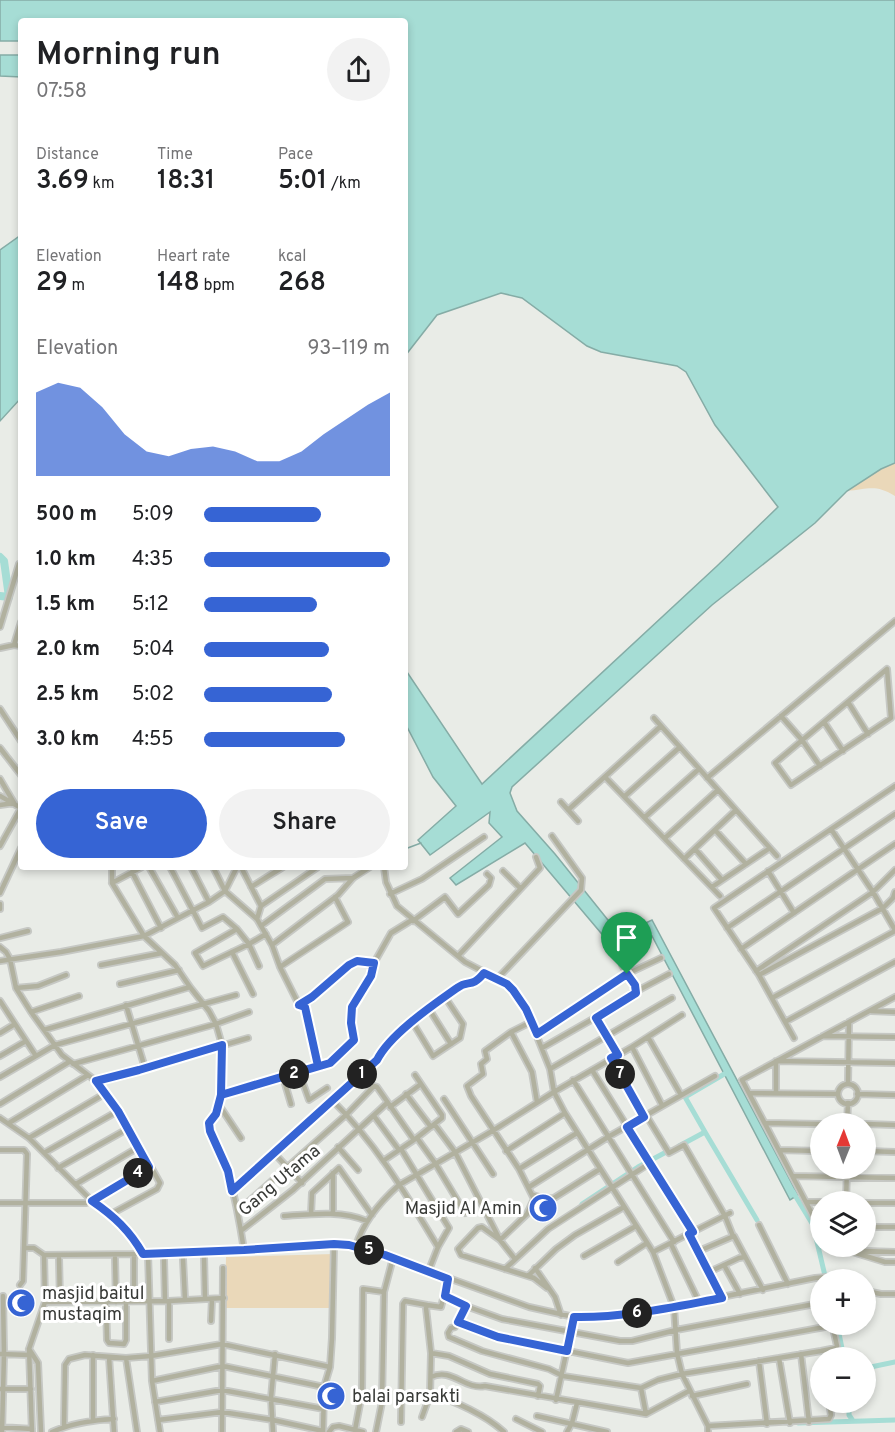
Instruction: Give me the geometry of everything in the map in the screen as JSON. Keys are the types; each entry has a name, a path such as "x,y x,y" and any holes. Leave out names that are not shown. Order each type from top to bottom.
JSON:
{"street":[{"path":"0,627 18,567"},
{"path":"708,778 895,621"},
{"path":"14,645 18,632"},
{"path":"0,648 18,646"},
{"path":"887,669 891,718 791,785 775,763 824,722 848,702 887,669"},
{"path":"848,702 868,734"},
{"path":"0,709 18,736"},
{"path":"781,716 820,766"},
{"path":"654,718 777,856"},
{"path":"824,722 843,751"},
{"path":"568,810 661,726"},
{"path":"625,796 680,747"},
{"path":"0,748 18,771"},
{"path":"645,817 699,769"},
{"path":"605,777 720,896"},
{"path":"0,779 14,802"},
{"path":"794,1038 757,973 714,908 895,786"},
{"path":"665,838 718,790"},
{"path":"0,796 18,805"},
{"path":"0,805 14,802"},
{"path":"561,802 578,821"},
{"path":"684,859 736,810"},
{"path":"0,846 18,813"},
{"path":"727,928 895,814"},
{"path":"772,998 895,930 831,829"},
{"path":"715,830 746,864"},
{"path":"497,979 581,890 582,878 552,836"},
{"path":"390,894 422,879 484,837"},
{"path":"741,949 895,844"},
{"path":"712,887 770,848"},
{"path":"695,849 722,880"},
{"path":"0,893 18,854"},
{"path":"458,956 540,868 536,857"},
{"path":"112,870 112,884 144,936 179,970 216,1024 222,1045 221,1095 219,1105 209,1123 210,1131 224,1160 242,1230 244,1250"},
{"path":"112,884 136,870"},
{"path":"151,870 178,918"},
{"path":"172,870 202,928 223,917 249,944 259,966"},
{"path":"193,870 209,902"},
{"path":"214,870 225,891 257,919 272,945 299,1005 305,1007 318,1066"},
{"path":"0,961 144,936 193,911 225,891 238,870"},
{"path":"240,870 261,906"},
{"path":"251,887 279,870"},
{"path":"257,919 261,906 313,870"},
{"path":"272,945 335,897 353,878 365,870"},
{"path":"385,870 390,894 397,906 474,969 507,984 526,1009 550,1069 554,1092 577,1133 653,1252 674,1307 677,1353 682,1374 708,1429 809,1422 831,1418 830,1413"},
{"path":"757,973 873,892 895,870"},
{"path":"503,871 520,888"},
{"path":"768,871 794,913"},
{"path":"132,872 161,928"},
{"path":"221,1095 330,1063 354,1040 351,1023 352,1007 371,976 374,963 391,933 445,897 458,914 489,885 491,878 487,874"},
{"path":"261,926 325,879 353,878"},
{"path":"757,973 883,908 890,902 895,892"},
{"path":"280,967 348,922 335,897"},
{"path":"0,904 0,909"},
{"path":"237,929 195,953 203,966 266,934"},
{"path":"0,938 28,931"},
{"path":"0,947 10,959 16,988 31,1012 55,1046 71,1063 96,1081 106,1093 129,1128 159,1183 159,1187 111,1214"},
{"path":"232,952 253,994"},
{"path":"101,965 162,953"},
{"path":"537,1034 627,974 661,958"},
{"path":"299,1005 312,997 349,965 357,961 374,963"},
{"path":"785,1022 895,962"},
{"path":"622,965 637,991"},
{"path":"120,984 179,970"},
{"path":"232,1191 377,1060 382,1050 396,1035 460,985 476,982 484,973"},
{"path":"16,988 38,986 66,975"},
{"path":"542,1048 635,995 637,991 669,975"},
{"path":"44,1030 190,987"},
{"path":"0,1077 55,1046 236,995"},
{"path":"31,1012 79,996"},
{"path":"413,1023 433,1056 460,1038 463,1024 445,997"},
{"path":"810,1209 742,1080 895,997"},
{"path":"550,1069 672,998"},
{"path":"1,1005 36,1056"},
{"path":"126,1005 145,1068"},
{"path":"429,1009 451,1044"},
{"path":"868,1011 895,1012"},
{"path":"0,1104 71,1063 216,1024 249,1012"},
{"path":"356,1246 361,1229 399,1185 682,1016"},
{"path":"596,1018 618,1055"},
{"path":"500,1240 527,1214 534,1199 519,1169 471,1096 467,1086 483,1074 481,1064 487,1059 486,1051 510,1032 531,1022"},
{"path":"848,1084 849,1022"},
{"path":"0,1033 15,1024"},
{"path":"510,1032 532,1072 537,1102"},
{"path":"823,1036 895,1037"},
{"path":"648,1037 681,1095"},
{"path":"96,1081 248,1038"},
{"path":"0,1056 26,1041"},
{"path":"632,1047 662,1105"},
{"path":"611,1058 669,1153 684,1145 727,1214 733,1236 763,1290"},
{"path":"776,1061 895,1063"},
{"path":"776,1061 776,1093"},
{"path":"592,1070 691,1233 722,1298"},
{"path":"299,1072 309,1100 327,1088"},
{"path":"9,1123 88,1075"},
{"path":"383,1161 441,1119 442,1115 415,1075"},
{"path":"529,1187 608,1137 715,1076"},
{"path":"283,1077 291,1104"},
{"path":"573,1080 672,1243 699,1302"},
{"path":"338,1147 388,1105 421,1084"},
{"path":"838,1094 839,1089 848,1084"},
{"path":"838,1094 843,1102 852,1102 857,1094 856,1089 848,1084"},
{"path":"237,1211 288,1168 374,1086 435,1163 465,1214"},
{"path":"29,1138 106,1093"},
{"path":"749,1093 838,1094"},
{"path":"406,1094 455,1152 500,1240 515,1259"},
{"path":"857,1094 895,1095"},
{"path":"444,1099 493,1174"},
{"path":"332,1100 360,1128 438,1247"},
{"path":"848,1103 848,1113"},
{"path":"219,1105 241,1138"},
{"path":"44,1152 118,1111"},
{"path":"506,1151 565,1113"},
{"path":"374,1116 400,1150 449,1226 429,1270"},
{"path":"0,1118 29,1138 92,1201 111,1214 146,1254 152,1381 160,1432"},
{"path":"765,1123 810,1124"},
{"path":"876,1124 895,1125"},
{"path":"58,1168 129,1128"},
{"path":"519,1169 577,1133"},
{"path":"76,1184 139,1147"},
{"name":"Gang Utama","path":"242,1230 302,1183 338,1147 358,1170"},
{"path":"0,1150 26,1152 23,1281 20,1285"},
{"path":"779,1150 810,1150"},
{"path":"876,1151 895,1152"},
{"path":"275,1154 302,1183"},
{"path":"505,1269 548,1229 649,1162"},
{"path":"0,1203 92,1201 149,1167"},
{"path":"311,1214 312,1192 339,1168 372,1215"},
{"path":"533,1195 545,1199 554,1198 600,1169"},
{"path":"333,1173 333,1214"},
{"path":"792,1176 810,1176"},
{"path":"876,1178 895,1178"},
{"path":"876,1203 895,1203"},
{"path":"528,1276 575,1235 624,1207"},
{"path":"284,1216 333,1214 358,1217 368,1221"},
{"path":"653,1252 727,1214"},
{"path":"759,1225 788,1284"},
{"path":"584,1256 636,1226"},
{"path":"500,1240 482,1227 478,1228 460,1246 458,1253 534,1278 547,1288"},
{"path":"876,1227 895,1227"},
{"path":"699,1251 733,1236"},
{"path":"618,1262 647,1243"},
{"path":"24,1248 34,1248 44,1255 146,1254 334,1244 356,1246 529,1307 561,1316 574,1317 619,1316 722,1298 810,1279"},
{"path":"325,1432 324,1387 330,1367 334,1244"},
{"path":"876,1250 895,1252"},
{"path":"3,1296 1,1429 32,1430 29,1349 45,1302 44,1255"},
{"path":"204,1256 205,1299"},
{"path":"134,1257 134,1301"},
{"path":"709,1272 745,1257"},
{"path":"871,1257 885,1262 895,1262"},
{"path":"59,1258 60,1301"},
{"path":"115,1258 116,1302"},
{"path":"376,1432 382,1393 384,1292 393,1258"},
{"path":"183,1259 185,1300"},
{"path":"164,1260 169,1339"},
{"path":"724,1265 740,1294"},
{"path":"222,1432 223,1268"},
{"path":"535,1268 555,1297 561,1316"},
{"path":"401,1422 403,1304 405,1301 441,1307 448,1279"},
{"path":"355,1430 362,1392 363,1289 384,1292"},
{"path":"876,1293 895,1294"},
{"path":"445,1296 502,1318 620,1341 632,1341 676,1330 810,1305"},
{"path":"45,1302 224,1298"},
{"path":"212,1299 212,1320"},
{"path":"106,1302 108,1342 124,1344 126,1340 126,1301"},
{"path":"422,1418 430,1395 431,1377 427,1305"},
{"path":"466,1306 458,1322 448,1333 450,1338 482,1351 549,1369 563,1376 641,1388 658,1380 682,1374 810,1353"},
{"path":"556,1400 574,1317"},
{"path":"458,1322 498,1337 628,1364 677,1353 832,1326 837,1347"},
{"path":"64,1427 65,1365 69,1359 75,1357 151,1356 222,1344 330,1367"},
{"path":"29,1349 38,1363 40,1432"},
{"path":"430,1353 449,1356 490,1374 538,1384 540,1386 538,1396"},
{"path":"2,1354 29,1355"},
{"path":"273,1432 271,1398 276,1354"},
{"path":"801,1354 809,1422"},
{"path":"93,1355 93,1420"},
{"path":"109,1357 114,1432"},
{"path":"126,1358 137,1432"},
{"path":"779,1358 790,1423"},
{"path":"759,1362 767,1424"},
{"path":"152,1381 223,1366 324,1387"},
{"path":"431,1377 445,1374 476,1388 483,1385 556,1400 646,1414 689,1391"},
{"path":"692,1396 747,1384"},
{"path":"641,1388 646,1414"},
{"path":"2,1389 31,1389"},
{"path":"155,1402 222,1390 324,1409"},
{"path":"362,1392 382,1393"},
{"path":"402,1394 430,1395 462,1406 504,1432"},
{"path":"567,1432 577,1403"},
{"path":"158,1420 222,1412 273,1420 325,1432 333,1426 363,1432"},
{"path":"537,1416 608,1432"},
{"path":"52,1432 93,1420 114,1419"},
{"path":"516,1419 542,1432"},
{"path":"456,1432 461,1429 468,1432"}],"shaded area":[{"path":"895,463 895,496 877,489 847,491 881,469"},
{"path":"334,1254 330,1308 225,1308 226,1257"}],"water":[{"path":"0,0 895,0 895,463 881,469 847,491 815,523 712,605 512,787 510,793 517,811 620,935 652,920 798,1195 790,1200 652,936 617,952 525,843 456,885 450,878 502,837 489,823 490,812 430,855 418,840 456,806 433,777 408,729 408,673 482,784 778,507 715,425 686,372 677,366 601,352 587,346 522,298 501,293 437,315 408,352 408,18 18,18 18,41 0,41"},
{"path":"0,55 18,55 18,77 0,76"},
{"path":"18,237 18,401 0,421 0,250"}],"waterway":[{"path":"0,557 4,561 9,597 0,596"},
{"path":"408,848 421,843"},
{"path":"705,1132 685,1097 726,1073"},
{"path":"679,1146 705,1132 757,1220"},
{"path":"582,1204 638,1167 670,1150"},
{"path":"793,1192 813,1225 823,1269"},
{"path":"839,1335 842,1347"},
{"path":"876,1366 895,1362"},
{"path":"849,1413 853,1421"},
{"path":"798,1423 895,1420"}],"place":[{"name":"Masjid Al Amin","path":"543,1208"},
{"name":"masjid baitul mustaqim","path":"21,1303"},
{"name":"balai parsakti","path":"331,1396"}],"route":[{"path":"627,974 537,1034 526,1009 507,984 484,973 476,982 460,985 396,1035 382,1050 377,1060 232,1191 228,1171 210,1131 209,1123 216,1114 221,1095 318,1066 305,1007 299,1005 357,961 374,963 371,976 353,1003 351,1023 354,1040 330,1063 221,1095 222,1045 96,1081 129,1128 149,1167 108,1189 92,1201 111,1214 132,1236 143,1254 334,1244 363,1248 429,1270 448,1279 445,1296 466,1306 458,1322 498,1337 567,1351 574,1317 619,1316 722,1298 689,1234 693,1232 627,1127 644,1117 611,1058 618,1055 596,1018 636,993 635,985 627,974"}]}
